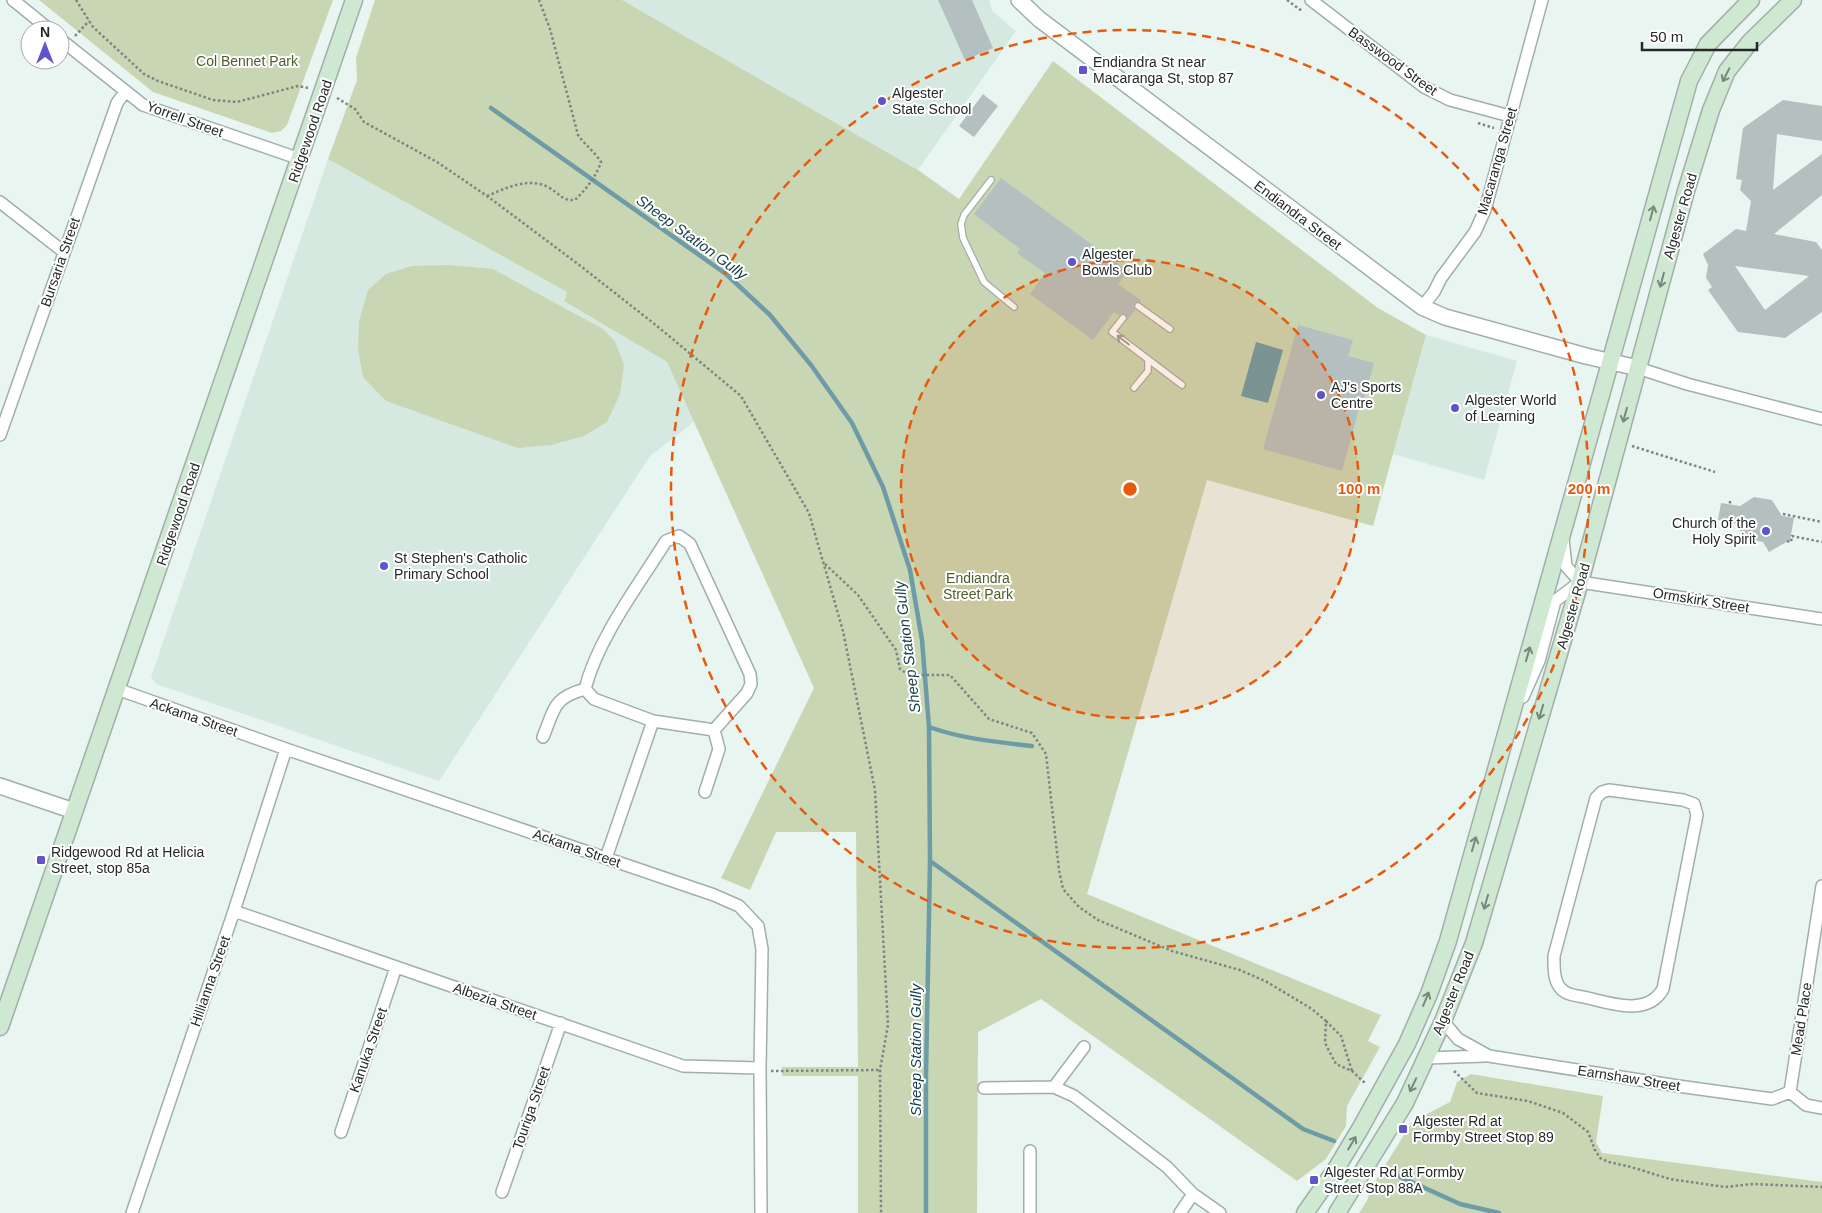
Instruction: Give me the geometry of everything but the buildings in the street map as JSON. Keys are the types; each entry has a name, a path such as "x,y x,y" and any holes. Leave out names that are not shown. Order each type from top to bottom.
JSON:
{"main road":[{"name":"Ridgewood Road","path":"0,1027 354,0"},
{"name":"Algester Road","path":"1305,1213 1336,1169 1407,1044 1448,941 1689,81 1708,44 1751,0"},
{"name":"Algester Road","path":"1337,1213 1405,1103 1443,1021 1474,944 1580,582 1686,191 1711,110 1727,71 1750,42 1794,0"}],"street":[{"path":"13,0 38,20"},
{"name":"Endiandra Street","path":"1020,0 1039,19 1422,306 1445,317 1638,368"},
{"name":"Basswood Street","path":"1311,0 1424,87 1450,100 1510,116"},
{"name":"Macaranga Street","path":"1422,306 1434,292 1475,232 1485,210 1542,0"},
{"name":"Yorrell Street","path":"70,47 143,105 300,159"},
{"name":"Bursaria Street","path":"0,435 3,417 117,103 125,92"},
{"path":"0,202 64,252"},
{"path":"1638,368 1687,384 1822,420"},
{"path":"1504,736 1539,661 1555,601 1580,582 1566,566 1563,532"},
{"path":"585,689 588,674 603,642 666,541 679,536 690,544 750,674 751,684 747,693 714,730"},
{"name":"Ormskirk Street","path":"1580,582 1822,620"},
{"name":"Ackama Street","path":"117,689 286,749 606,858 739,906 758,926 762,948 760,1068 761,1213"},
{"path":"585,689 594,699 653,722 714,730"},
{"path":"544,737 558,703 568,694 585,689"},
{"path":"606,858 653,722"},
{"path":"705,792 719,749 714,730"},
{"name":"Hillianna Street","path":"132,1213 234,911 286,749"},
{"path":"0,786 74,811"},
{"path":"1609,790 1683,800 1694,804 1697,815 1663,989 1658,998 1649,1003 1633,1006 1614,1004 1565,992 1558,984 1554,972 1554,956 1596,798 1602,792 1609,790"},
{"name":"Mead Place","path":"1790,1092 1822,886"},
{"name":"Albezia Street","path":"234,911 683,1066 760,1068"},
{"name":"Kanuka Street","path":"341,1132 396,967"},
{"name":"Earnshaw Street","path":"1443,1021 1458,1039 1489,1056 1678,1086 1772,1098 1790,1092"},
{"name":"Touriga Street","path":"502,1192 561,1023"},
{"path":"1054,1087 1084,1048"},
{"path":"1426,1058 1489,1056"},
{"path":"984,1088 1054,1087 1074,1096 1167,1168 1193,1194 1220,1213"},
{"path":"1790,1092 1806,1105 1822,1108"},
{"path":"1030,1151 1030,1213"},
{"path":"1180,1213 1193,1194"}],"lane":[{"path":"992,180 964,215 961,224 963,238 984,282 1014,306"},
{"path":"1138,306 1170,329"},
{"path":"1123,318 1112,332 1182,385"},
{"path":"1134,388 1148,371 1148,359"}],"path":[{"path":"76,0 93,27 144,74 213,100 237,102 298,86 340,98 355,110 364,122 437,162 487,196 628,303 741,396 809,513 843,631 875,790 888,1025 880,1070 881,1213"},
{"path":"487,196 511,186 535,183 546,186 567,200 575,200 586,188 601,162 586,147 578,135 550,29 539,0"},
{"path":"70,37 89,20"},
{"path":"1632,446 1715,472"},
{"path":"1783,514 1822,522"},
{"path":"1787,542 1791,542 1792,536 1822,542"},
{"path":"824,563 858,595 896,650 900,669 910,675 950,675 989,719 1032,733 1040,742 1046,754 1059,870 1063,889 1079,907 1098,920 1172,951 1240,970 1267,982 1312,1009 1341,1036 1352,1071"},
{"path":"1326,1021 1325,1043 1336,1064 1352,1071 1364,1082 1380,1091"},
{"path":"760,1068 771,1071 880,1070"},
{"path":"1448,1070 1456,1072 1477,1093 1528,1101 1563,1113 1588,1132 1600,1158 1609,1162 1670,1179 1725,1186 1753,1184 1822,1187"}],"shaded area":[{"name":"Algester State School","path":"622,0 989,0 992,11 1016,31 918,170"},
{"name":"St Stephen's Catholic Primary School","path":"328,159 567,292 564,301 667,362 694,422 650,456 439,781 156,684 151,677"},
{"name":"Algester World of Learning","path":"1426,335 1517,361 1484,480 1393,454"}],"green space":[{"name":"Col Bennet Park","path":"39,0 333,0 287,125 281,131 272,133 153,92 70,25 70,20 64,20"},
{"name":"Endiandra Street Park","path":"375,0 622,0 918,170 959,199 1053,61 1378,308 1426,335 1373,526 1207,480 1087,894 1381,1015 1368,1041 1380,1047 1347,1106 1346,1126 1326,1159 1297,1181 1041,999 978,1032 977,1213 858,1213 858,1076 782,1076 782,1067 858,1067 856,832 776,832 750,890 721,878 814,688 667,362 564,301 567,292 328,159 357,80 356,58"},
{"path":"449,265 493,269 603,329 615,341 624,365 620,394 607,422 584,436 551,445 518,448 386,401 363,377 358,349 359,321 368,290 386,274 412,266"},
{"path":"1471,1074 1603,1096 1596,1142 1602,1153 1822,1182 1822,1213 1359,1213 1367,1201 1371,1188 1412,1122 1450,1102 1457,1082"}],"water":[{"path":"1256,342 1283,350 1268,403 1241,396"}],"waterway":[{"name":"Sheep Station Gully","path":"491,108 726,274 770,315 811,365 852,423 883,487 910,570 922,640 929,727 930,861 926,1075 926,1213"},
{"path":"929,727 967,737 1032,746"},
{"path":"930,861 1303,1129 1334,1141"},
{"path":"1383,1169 1460,1204 1499,1213"}],"place":[{"name":"Endiandra St near Macaranga St, stop 87","path":"1083,70"},
{"name":"Algester State School","path":"882,101"},
{"name":"Algester Bowls Club","path":"1072,262"},
{"name":"AJ's Sports Centre","path":"1321,395"},
{"name":"Algester World of Learning","path":"1455,408"},
{"name":"Church of the Holy Spirit","path":"1766,531"},
{"name":"St Stephen's Catholic Primary School","path":"384,566"},
{"name":"Ridgewood Rd at Helicia Street, stop 85a","path":"41,860"},
{"name":"Algester Rd at Formby Street Stop 89","path":"1403,1129"},
{"name":"Algester Rd at Formby Street Stop 88A","path":"1314,1180"}]}
